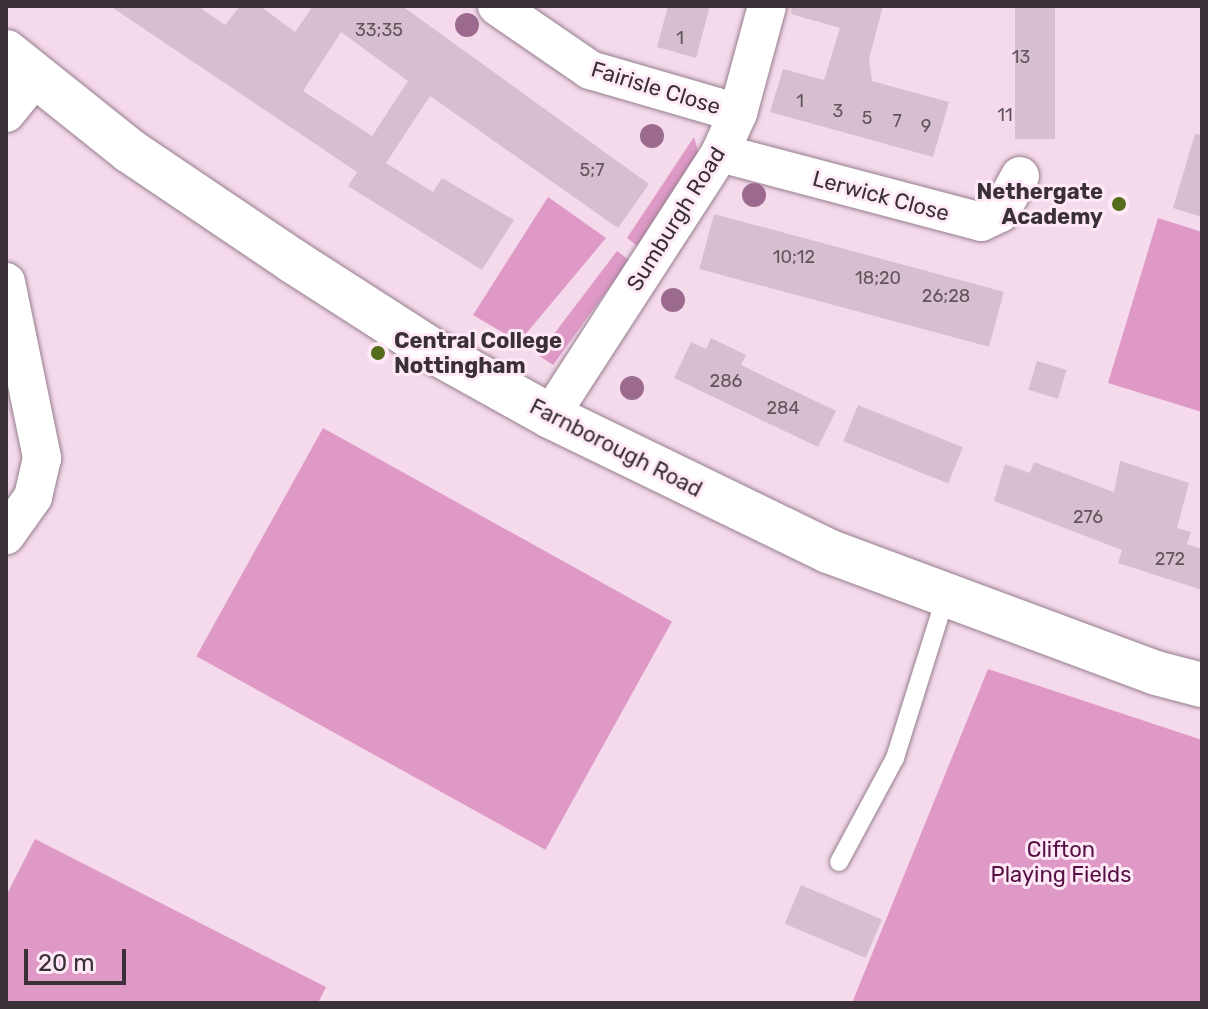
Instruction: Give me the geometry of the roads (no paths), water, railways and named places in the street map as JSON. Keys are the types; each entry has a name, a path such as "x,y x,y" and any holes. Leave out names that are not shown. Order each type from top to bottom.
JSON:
{"street":[{"name":"Fairisle Close","path":"497,6 590,70 738,113"},
{"name":"Sumburgh Road","path":"550,416 720,153 738,113 767,6"},
{"path":"6,113 21,64"},
{"name":"Farnborough Road","path":"21,64 130,151 293,261 435,352 550,416 748,514 946,595 1202,685"},
{"name":"Lerwick Close","path":"720,153 981,222 1000,213 1020,176"},
{"path":"6,282 42,458 33,497 6,535"}],"lane":[{"path":"839,862 895,758 946,595"}],"place":[{"name":"Nethergate Academy","path":"1119,204"},
{"name":"Central College Nottingham","path":"378,353"}],"park label":[{"name":"Clifton Playing Fields","path":"1061,862"}]}
